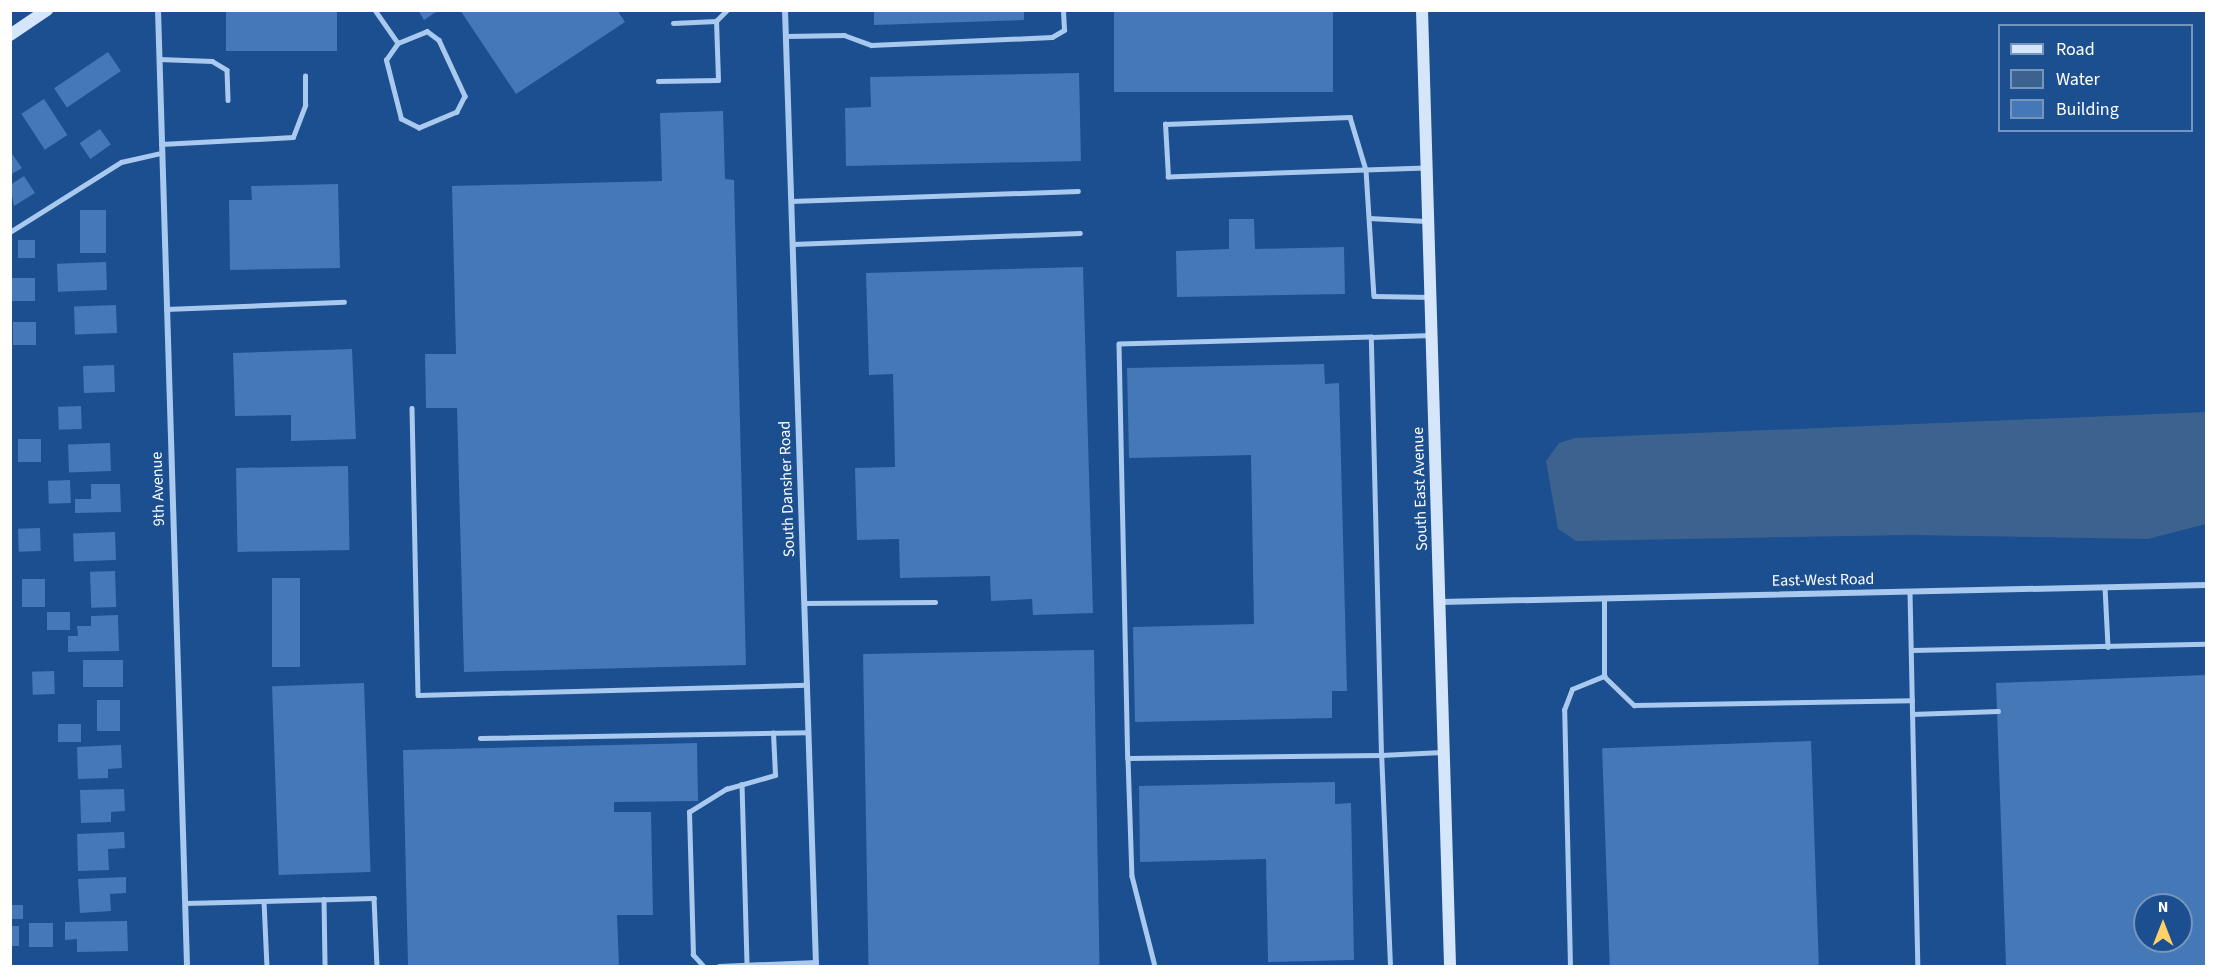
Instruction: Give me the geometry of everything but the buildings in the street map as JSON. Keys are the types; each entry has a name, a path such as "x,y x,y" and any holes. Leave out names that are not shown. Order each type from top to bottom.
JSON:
{"main road":[{"path":"10,34 47,10"},
{"name":"South East Avenue","path":"1422,10 1450,966"}],"street":[{"name":"9th Avenue","path":"158,10 187,966"},
{"name":"South Dansher Road","path":"785,10 816,964"},
{"name":"East-West Road","path":"1441,602 2206,585"}],"lane":[{"path":"375,10 398,43"},
{"path":"673,23 716,21 727,10"},
{"path":"786,36 844,35 871,45 1052,37 1064,30 1063,10"},
{"path":"658,81 718,80 716,21"},
{"path":"427,31 439,40 465,96 457,112 419,128 401,119 386,60 398,43 427,31"},
{"path":"159,59 212,61 226,70 228,100"},
{"path":"161,144 293,137 305,105 305,76"},
{"path":"1426,168 1366,170 1167,177 1166,124 1350,117 1366,170 1374,296 1430,297"},
{"path":"10,232 121,162 161,153"},
{"path":"791,201 1078,191"},
{"path":"1369,218 1428,221"},
{"path":"793,244 1080,233"},
{"path":"166,309 344,302"},
{"path":"1155,966 1132,876 1119,344 1431,335"},
{"path":"1371,337 1381,755 1390,966"},
{"path":"412,408 418,695 807,685"},
{"path":"2105,587 2108,646"},
{"path":"1910,592 1918,966"},
{"path":"1604,599 1604,676 1634,705 1912,700"},
{"path":"804,603 935,602"},
{"path":"1911,650 2206,644"},
{"path":"1570,966 1564,710 1572,689 1604,676"},
{"path":"1912,714 1998,711"},
{"path":"480,738 808,732"},
{"path":"703,966 693,955 688,812 726,789 775,775 773,733"},
{"path":"1128,758 1381,755 1443,752"},
{"path":"742,784 747,965"},
{"path":"185,903 374,898 377,966"},
{"path":"324,899 325,966"},
{"path":"264,901 267,966"},
{"path":"719,966 816,964"}],"water":[{"path":"2206,412 2206,524 2148,539 1910,535 1576,541 1558,529 1546,461 1559,443 1575,438"}]}
